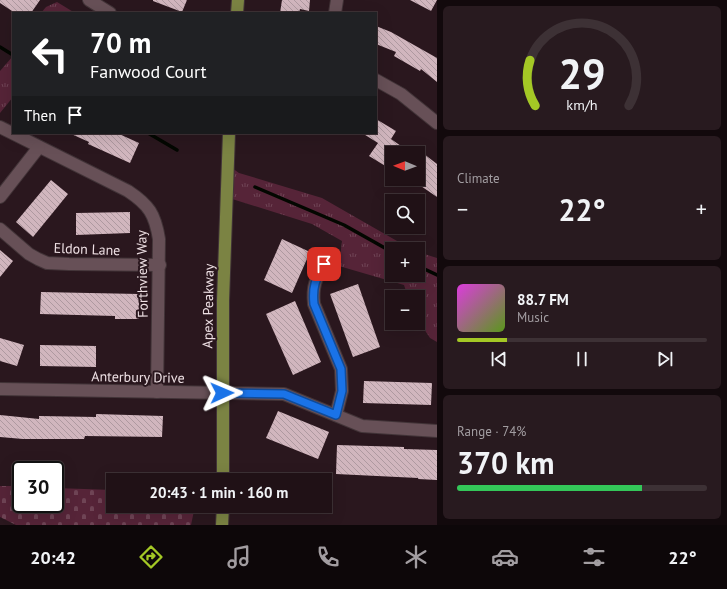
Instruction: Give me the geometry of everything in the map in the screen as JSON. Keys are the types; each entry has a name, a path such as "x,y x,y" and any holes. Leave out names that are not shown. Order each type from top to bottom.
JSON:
{"main road":[{"path":"237,12 238,0"},
{"name":"Apex Peakway","path":"223,473 222,393 224,245 229,134"},
{"path":"222,525 223,513"}],"street":[{"path":"89,0 108,12"},
{"path":"335,12 337,0"},
{"path":"377,81 401,94 437,123"},
{"name":"Forthview Way","path":"0,128 12,134"},
{"name":"Forthview Way","path":"12,134 128,191 143,202 150,211 156,222 159,239 160,265 157,392"},
{"path":"0,197 39,147"},
{"name":"Eldon Lane","path":"0,229 29,254 47,263 160,265"},
{"path":"324,264 314,285 313,294 314,304 341,369 342,391 336,415"},
{"name":"Anterbury Drive","path":"0,389 284,394 362,426 437,431"}],"green space":[{"path":"57,2 73,12 42,12 46,7"},
{"path":"12,57 12,98 0,113 0,71"},
{"path":"232,168 239,173 322,198 399,242 385,242 385,279 339,266 342,241 312,224 229,198"},
{"path":"425,254 437,258 437,342 430,338 425,330 425,290 406,290 404,285 394,282 425,282"},
{"path":"0,486 12,486 12,513 64,513 64,488 106,490 106,513 194,513 191,525 16,525 0,517"}],"building":[{"path":"0,0 40,0 32,12 14,12 0,3"},
{"path":"153,0 187,0 182,12"},
{"path":"282,0 310,0 309,11 300,9 299,12 280,12"},
{"path":"410,0 437,0 431,11"},
{"path":"377,26 391,32 437,58 437,82 421,69 420,71 394,56 396,52 377,44"},
{"path":"377,120 396,131 391,139 401,146 385,146 385,166 369,156 378,143 364,134 377,134"},
{"path":"71,134 119,134 139,143 130,163 88,144 89,142"},
{"path":"425,155 437,164 437,197 421,186 425,186"},
{"path":"51,180 68,194 33,237 16,222"},
{"path":"130,212 130,233 76,235 76,213"},
{"path":"282,239 310,252 292,293 264,280"},
{"path":"0,250 13,261 0,277"},
{"path":"358,284 380,347 353,357 330,294"},
{"path":"41,292 139,294 139,319 115,319 115,316 40,314"},
{"path":"295,301 321,362 293,375 266,314"},
{"path":"0,338 24,345 17,366 0,361"},
{"path":"40,345 96,346 96,367 40,366"},
{"path":"364,381 432,383 431,405 363,403"},
{"path":"278,411 329,432 318,459 266,438"},
{"path":"96,414 163,416 162,437 85,436 84,439 23,439 0,437 0,415 39,419 39,416 96,417"},
{"path":"337,445 404,447 404,449 437,450 437,480 336,474"}],"waterway":[{"path":"0,47 12,54"},
{"path":"150,134 177,150"},
{"path":"255,187 344,225 385,248"},
{"path":"425,269 437,275"}],"route":[{"path":"222,393 284,394 336,415 342,391 341,369 314,304 313,294 314,285 324,264"}]}
